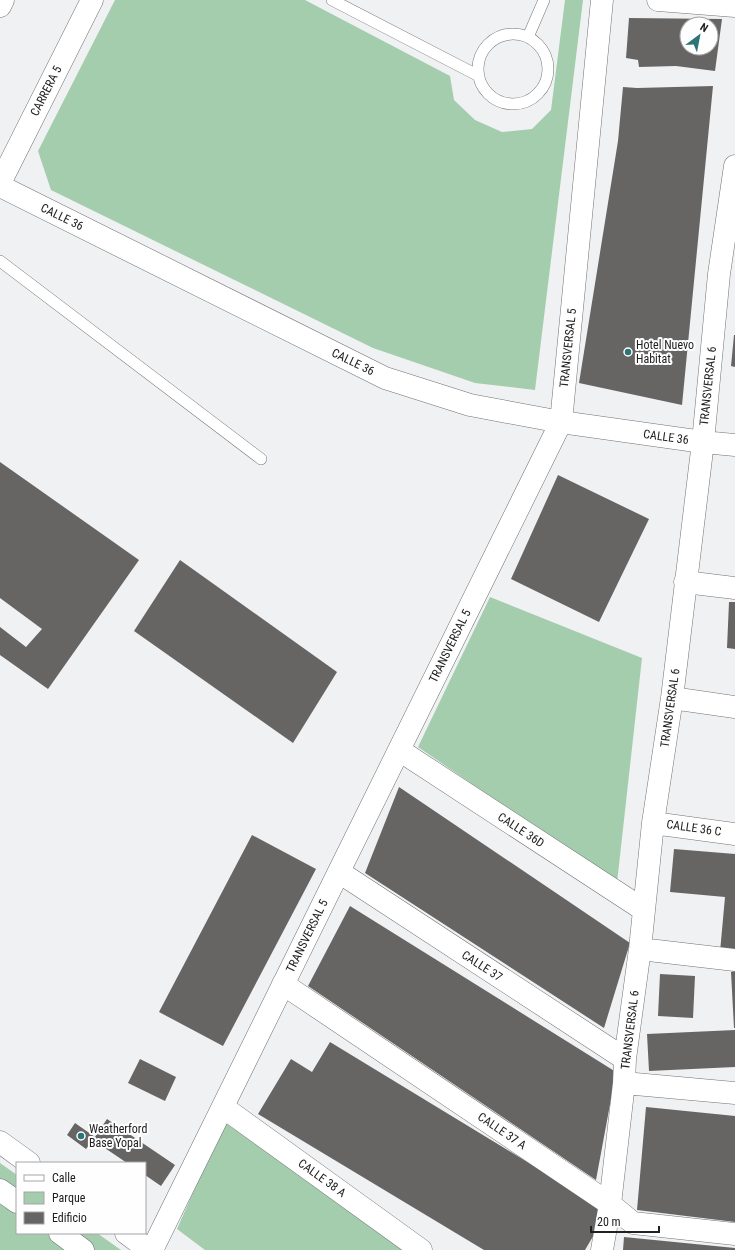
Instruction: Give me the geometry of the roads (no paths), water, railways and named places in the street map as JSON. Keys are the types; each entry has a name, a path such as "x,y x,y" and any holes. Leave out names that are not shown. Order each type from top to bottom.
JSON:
{"street":[{"path":"0,6 3,0"},
{"name":"CARRERA 5","path":"0,183 92,0"},
{"name":"TRANSVERSAL 5","path":"151,1250 561,422 602,0"},
{"path":"658,0 735,6"},
{"name":"TRANSVERSAL 6","path":"602,1250 610,1204 654,823 672,698 703,442 727,275 735,166"},
{"name":"CALLE 36","path":"0,186 385,378 470,405 561,422 735,446"},
{"path":"685,582 735,588"},
{"path":"672,698 735,707"},
{"name":"CALLE 36D","path":"399,750 644,910"},
{"name":"CALLE 36 C","path":"654,823 735,834"},
{"name":"CALLE 37","path":"339,872 626,1059"},
{"path":"640,949 735,960"},
{"name":"CALLE 37 A","path":"283,984 610,1204 633,1223 735,1234"},
{"path":"624,1082 735,1093"},
{"name":"CALLE 38 A","path":"223,1106 421,1250"},
{"path":"0,1142 28,1162"},
{"path":"0,1190 16,1201"},
{"path":"61,1234 83,1250"},
{"path":"127,1234 151,1250"}],"lane":[{"path":"332,0 479,76"},
{"path":"528,37 544,0"},
{"path":"506,34 518,34 528,37 538,43 545,52 548,62 546,84 531,100 520,104 509,104 499,101 489,95 482,86 478,65 481,54 487,45 492,41 506,34"},
{"path":"0,261 260,459"}],"place":[{"name":"Hotel Nuevo Habitat","path":"628,352"},
{"name":"Weatherford Base Yopal","path":"81,1136"}]}
